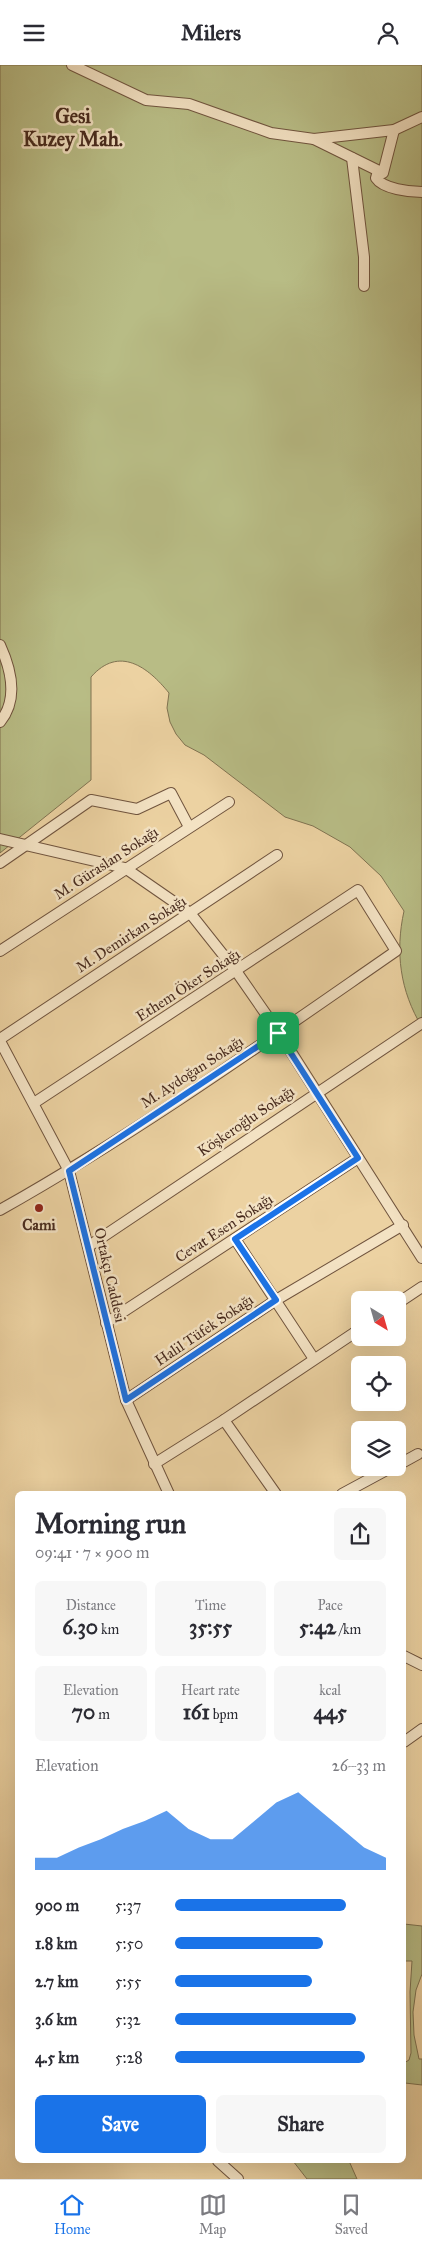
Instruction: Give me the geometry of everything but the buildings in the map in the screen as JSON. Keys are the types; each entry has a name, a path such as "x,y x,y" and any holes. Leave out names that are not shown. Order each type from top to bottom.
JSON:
{"street":[{"path":"72,65 146,100 189,104 271,133 314,139 394,130 422,117"},
{"path":"314,139 383,173 394,130"},
{"path":"352,158 364,257 364,286"},
{"path":"378,171 376,178 379,183 408,191 422,192"},
{"path":"0,645 9,664 12,679 10,698 0,722"},
{"path":"0,863 91,800 137,809 171,793 189,827"},
{"name":"M. Güraslan Sokağı","path":"0,951 229,802"},
{"path":"0,839 125,868 190,913 236,971 278,1033 422,1257"},
{"name":"M. Demirkan Sokağı","path":"0,1040 277,855"},
{"name":"Ethem Öker Sokağı","path":"34,1103 358,890 396,951"},
{"name":"M. Aydoğan Sokağı","path":"0,1210 69,1171 278,1033 396,951"},
{"name":"Köşkeroğlu Sokağı","path":"89,1246 316,1092 422,1023"},
{"name":"Ortakçı Caddesi","path":"0,1040 69,1171 126,1400 168,1491"},
{"name":"Cevat Esen Sokağı","path":"106,1323 358,1158"},
{"name":"Halil Tüfek Sokağı","path":"126,1400 276,1300 403,1225"},
{"path":"235,1239 314,1359"},
{"path":"406,1298 422,1287"},
{"path":"154,1464 224,1421 351,1335"},
{"path":"224,1421 274,1491"},
{"path":"406,1461 418,1454"},
{"path":"348,1491 375,1476"},
{"path":"406,1657 422,1665"},
{"path":"406,1741 422,1729"},
{"path":"220,2163 238,2179"}],"green space":[{"path":"0,65 422,65 422,1027 409,999 401,971 400,941 404,911 381,876 350,847 313,826 285,817 204,755 185,745 176,734 170,722 167,708 169,693 152,675 133,663 112,662 102,667 91,677 91,780 0,853"},
{"path":"406,1924 422,1926 422,1974 416,1990 413,2012 414,2035 419,2059 422,2059 422,2085 406,2083 406,2062 409,2060 411,2053 410,1992 412,1961 406,1961"},
{"path":"295,2163 350,2163 357,2179 307,2179"}],"place":[{"name":"Cami","path":"39,1208"}],"district":[{"name":"Gesi Kuzey Mah.","path":"73,128"}],"route":[{"path":"278,1033 358,1158 235,1239 276,1300 126,1400 69,1171 278,1033"}]}
